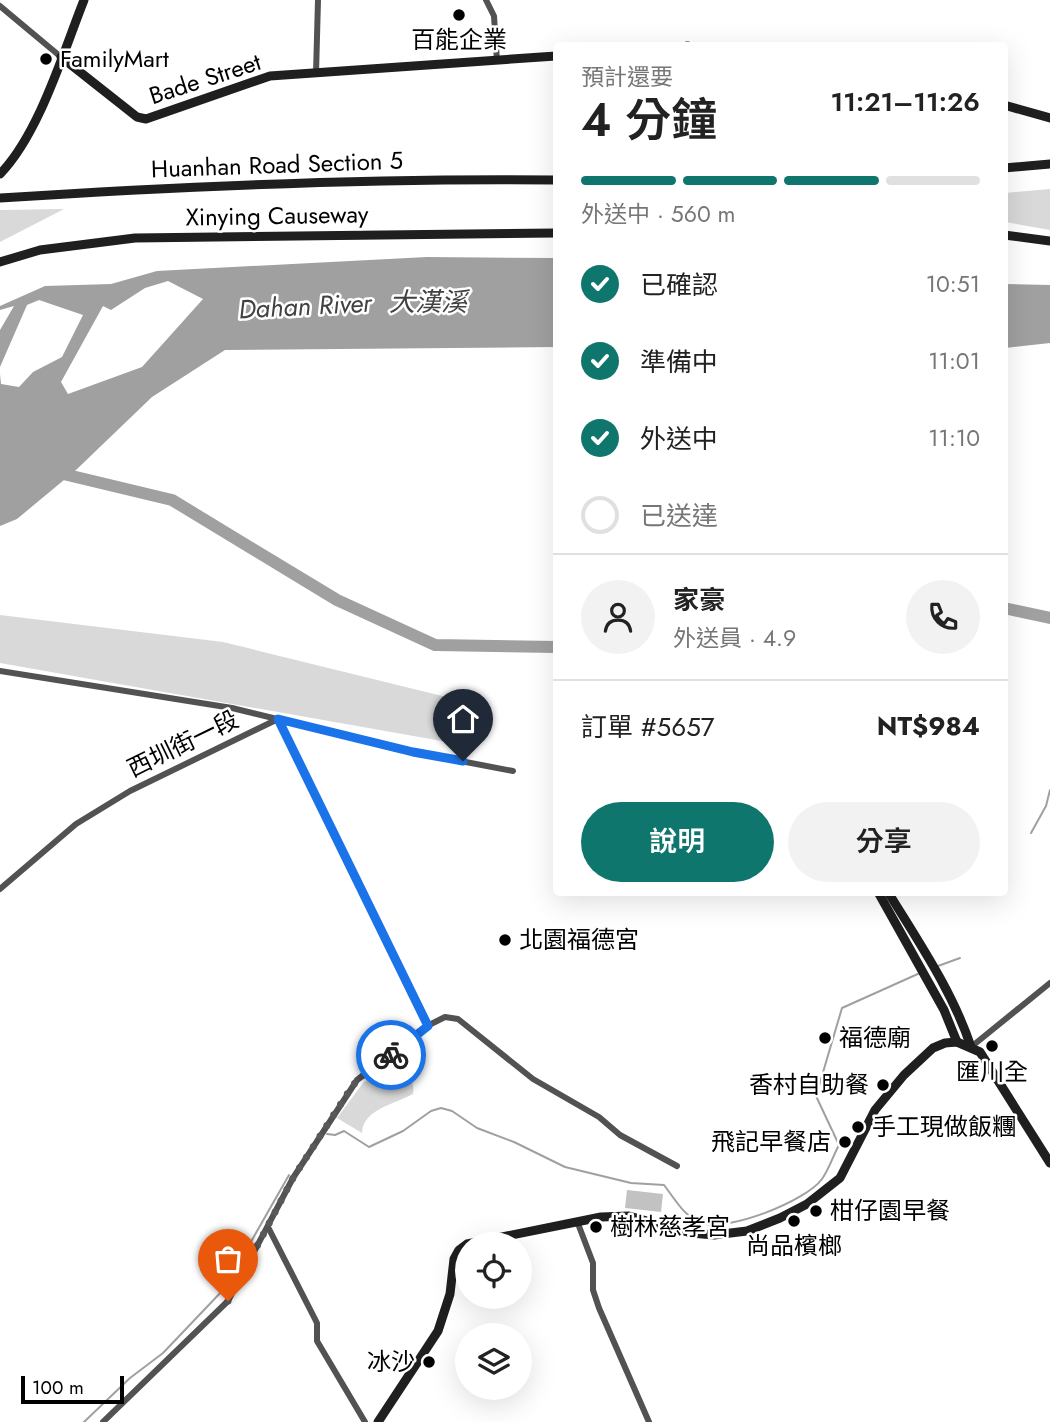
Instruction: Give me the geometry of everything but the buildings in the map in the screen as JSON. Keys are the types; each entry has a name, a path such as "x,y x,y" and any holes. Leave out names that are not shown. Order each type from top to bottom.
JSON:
{"street":[{"path":"0,174 14,160 31,130 84,0"},
{"path":"316,74 318,0"},
{"path":"486,0 494,16 497,61"},
{"path":"0,6 61,57"},
{"name":"Bade Street","path":"61,57 137,117 146,119 260,78 553,56"},
{"path":"1008,106 1050,118"},
{"path":"1008,168 1050,164"},
{"name":"Huanhan Road Section 5","path":"0,198 264,183 420,179 553,180"},
{"name":"Xinying Causeway","path":"0,262 40,250 135,238 553,233"},
{"path":"1008,236 1050,241"},
{"path":"0,671 219,706 413,752 513,771"},
{"name":"西圳街一段","path":"0,889 76,824 130,791 278,719 428,1026"},
{"path":"880,896 944,1010 957,1042"},
{"path":"890,896 922,949 965,1030 971,1047"},
{"path":"971,1047 1050,983"},
{"path":"103,1422 228,1301 293,1178 357,1080 428,1026 445,1017 458,1019 533,1079 599,1116 620,1135 677,1166"},
{"path":"378,1422 438,1331 446,1313 454,1259 458,1250 467,1244 577,1220 629,1216 691,1233 714,1235 747,1231 780,1218 807,1204 840,1178 875,1110 904,1075 933,1048 945,1043 957,1042 979,1052 1050,1163"},
{"path":"577,1220 593,1263 593,1290 599,1308 649,1422"},
{"path":"268,1227 317,1323 317,1340 365,1422"}],"shaded area":[{"path":"1050,189 1050,230 1008,223 1008,193"},
{"path":"64,209 0,242 0,210"},
{"path":"0,615 223,642 483,706 470,746 0,663"},
{"path":"391,1063 408,1076 413,1084 413,1094 374,1113 368,1118 362,1133 337,1118 363,1083"}],"water":[{"name":"大漢溪","path":"427,257 553,258 553,347 225,350 152,397 76,470 17,519 0,526 0,374 1,384 19,387 33,372 62,357 83,315 39,300 27,305 0,367 0,330 14,306 0,310 0,306 45,286 111,284 157,271","holes":["168,281 203,299 142,367 68,394 61,382 103,306 111,310 145,288"]},
{"path":"1008,284 1050,285 1050,343 1008,348"}],"waterway":[{"path":"55,472 172,500 337,600 435,645 553,647"},
{"path":"1008,609 1050,618"},
{"path":"1031,833 1046,806 1050,790"},
{"path":"938,966 960,958"},
{"path":"327,1134 335,1135 344,1131 369,1147 403,1131 431,1111 441,1108 452,1111 477,1128 514,1142 565,1167 631,1183 664,1185 685,1212 702,1223 714,1225 747,1219 784,1205 813,1188 822,1179 839,1145 816,1096 842,1008 920,973"},
{"path":"84,1422 130,1378 163,1353 224,1289 289,1175"}],"way so far":[{"path":"228,1301 293,1178 349,1091 357,1080 391,1055"}],"place":[{"name":"百能企業","path":"459,15"},
{"name":"FamilyMart","path":"46,59"},
{"name":"北園福德宮","path":"505,940"},
{"name":"福德廟","path":"825,1038"},
{"name":"匯川全","path":"992,1046"},
{"name":"香村自助餐","path":"883,1085"},
{"name":"手工現做飯糰","path":"858,1127"},
{"name":"飛記早餐店","path":"845,1142"},
{"name":"柑仔園早餐","path":"816,1211"},
{"name":"尚品檳榔","path":"794,1221"},
{"name":"樹林慈孝宮","path":"596,1227"},
{"name":"冰沙","path":"429,1362"}],"route":[{"path":"391,1055 428,1026 278,719 413,752 463,761"}],"water label":[{"name":"Dahan River","path":"305,306"}]}
